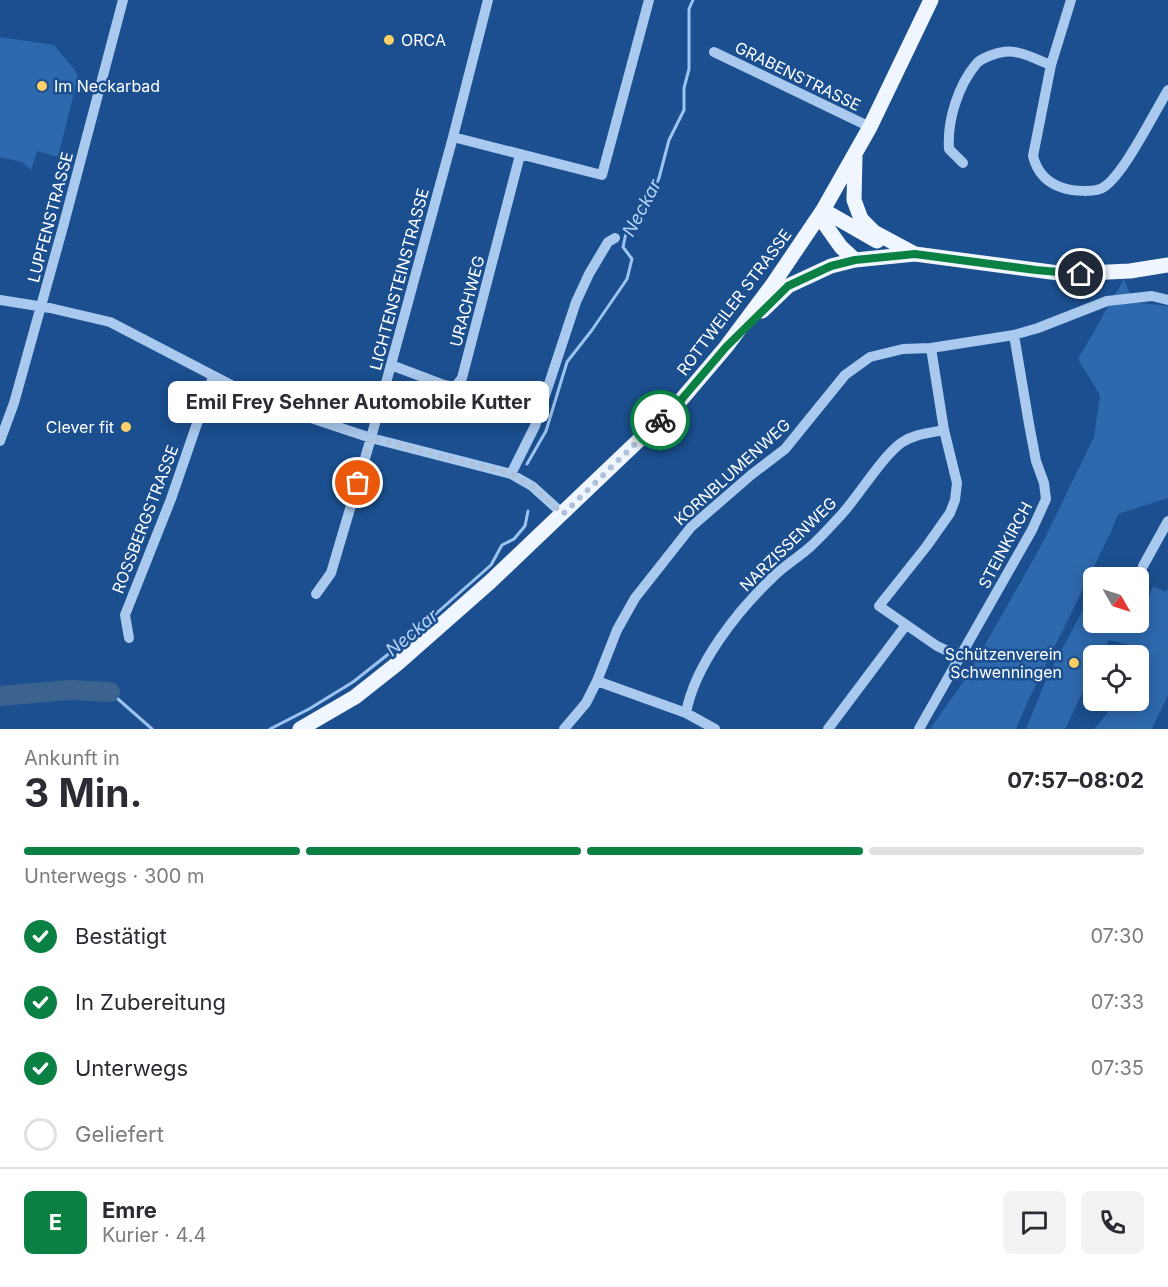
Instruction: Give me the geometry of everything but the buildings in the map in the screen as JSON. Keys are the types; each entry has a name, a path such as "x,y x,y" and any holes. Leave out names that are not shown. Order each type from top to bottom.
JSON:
{"main road":[{"name":"ROTTWEILER STRASSE","path":"300,729 355,697 398,663 563,514 681,400 726,347 773,284 821,213 870,128 931,0"},
{"path":"856,154 854,200 861,219 874,232 915,254"},
{"path":"821,213 876,241 894,244"},
{"path":"821,213 841,247 855,260"},
{"path":"726,347 788,286 831,266 855,260 915,254 1066,274 1130,271 1168,265"}],"street":[{"name":"LUPFENSTRASSE","path":"0,441 14,403 123,0"},
{"name":"LICHTENSTEINSTRASSE","path":"316,594 331,573 371,438 488,0"},
{"path":"453,137 602,175 649,0"},
{"path":"1071,0 1052,65 1033,156 1036,168 1052,185 1072,192 1102,189 1114,178 1130,155 1168,90"},
{"path":"963,163 949,149 948,135 953,111 965,82 978,61 1004,51 1026,55 1052,65"},
{"name":"GRABENSTRASSE","path":"714,52 870,128"},
{"name":"URACHWEG","path":"391,365 444,386 455,387 462,378 520,155"},
{"path":"511,474 534,426 576,302 608,242 615,238"},
{"name":"KORNBLUMENWEG","path":"564,729 586,703 617,630 635,598 691,527 785,449 845,375 870,357 903,349 931,348 1014,335 1107,301 1152,296 1168,300"},
{"path":"0,300 41,306 110,322 266,403 371,438 511,474 532,486 563,514"},
{"name":"STEINKIRCH","path":"919,729 1032,530 1046,499 1044,483 1036,461 1014,335"},
{"path":"931,348 944,430 957,483 955,500 950,513 926,547 879,606 937,646 961,657"},
{"name":"ROSSBERGSTRASSE","path":"129,638 125,615 171,499 213,377"},
{"name":"NARZISSENWEG","path":"686,713 689,696 703,667 726,631 751,600 775,575 810,547 842,515 899,444 914,436 944,430"},
{"path":"1143,566 1168,521"},
{"path":"828,729 906,625"},
{"path":"597,681 686,713 715,729"}],"shaded area":[{"path":"0,37 54,45 78,77 58,157 37,151 31,170 22,162 0,157"},
{"path":"1124,279 1133,302 1168,306 1168,498 1118,514 1094,567 1083,567 1083,589 1016,729 930,729 966,678 1041,546 1094,437 1100,395 1078,359"},
{"path":"1153,586 1166,592 1168,588 1168,695 1152,729 1094,729 1109,711 1149,711 1149,645 1130,645 1109,640 1106,645 1083,645 1083,692 1065,729 1026,729 1048,675 1083,610 1083,633 1149,633 1149,596"}],"waterway":[{"name":"Neckar","path":"527,464 546,431 567,362 627,279 632,259 623,247 626,233 647,204 659,178 669,140 684,110 684,88 689,69 689,9 693,0"},
{"name":"Neckar","path":"270,729 309,709 353,682 405,641 491,565 502,545 514,539 525,526 528,511"},
{"name":"Neckar","path":"0,696 69,690 110,692"},
{"name":"Neckar","path":"110,692 152,729"}],"way so far":[{"path":"358,483 371,438 511,474 532,486 563,514 660,420"}],"place":[{"name":"ORCA","path":"389,40"},
{"name":"Im Neckarbad","path":"42,86"},
{"name":"Clever fit","path":"126,427"},
{"name":"Emil Frey Sehner Automobile Kutter","path":"358,483"},
{"name":"Schützenverein Schwenningen","path":"1074,663"}],"route":[{"path":"660,420 681,400 726,347 788,286 831,266 855,260 915,254 1081,274"}]}
